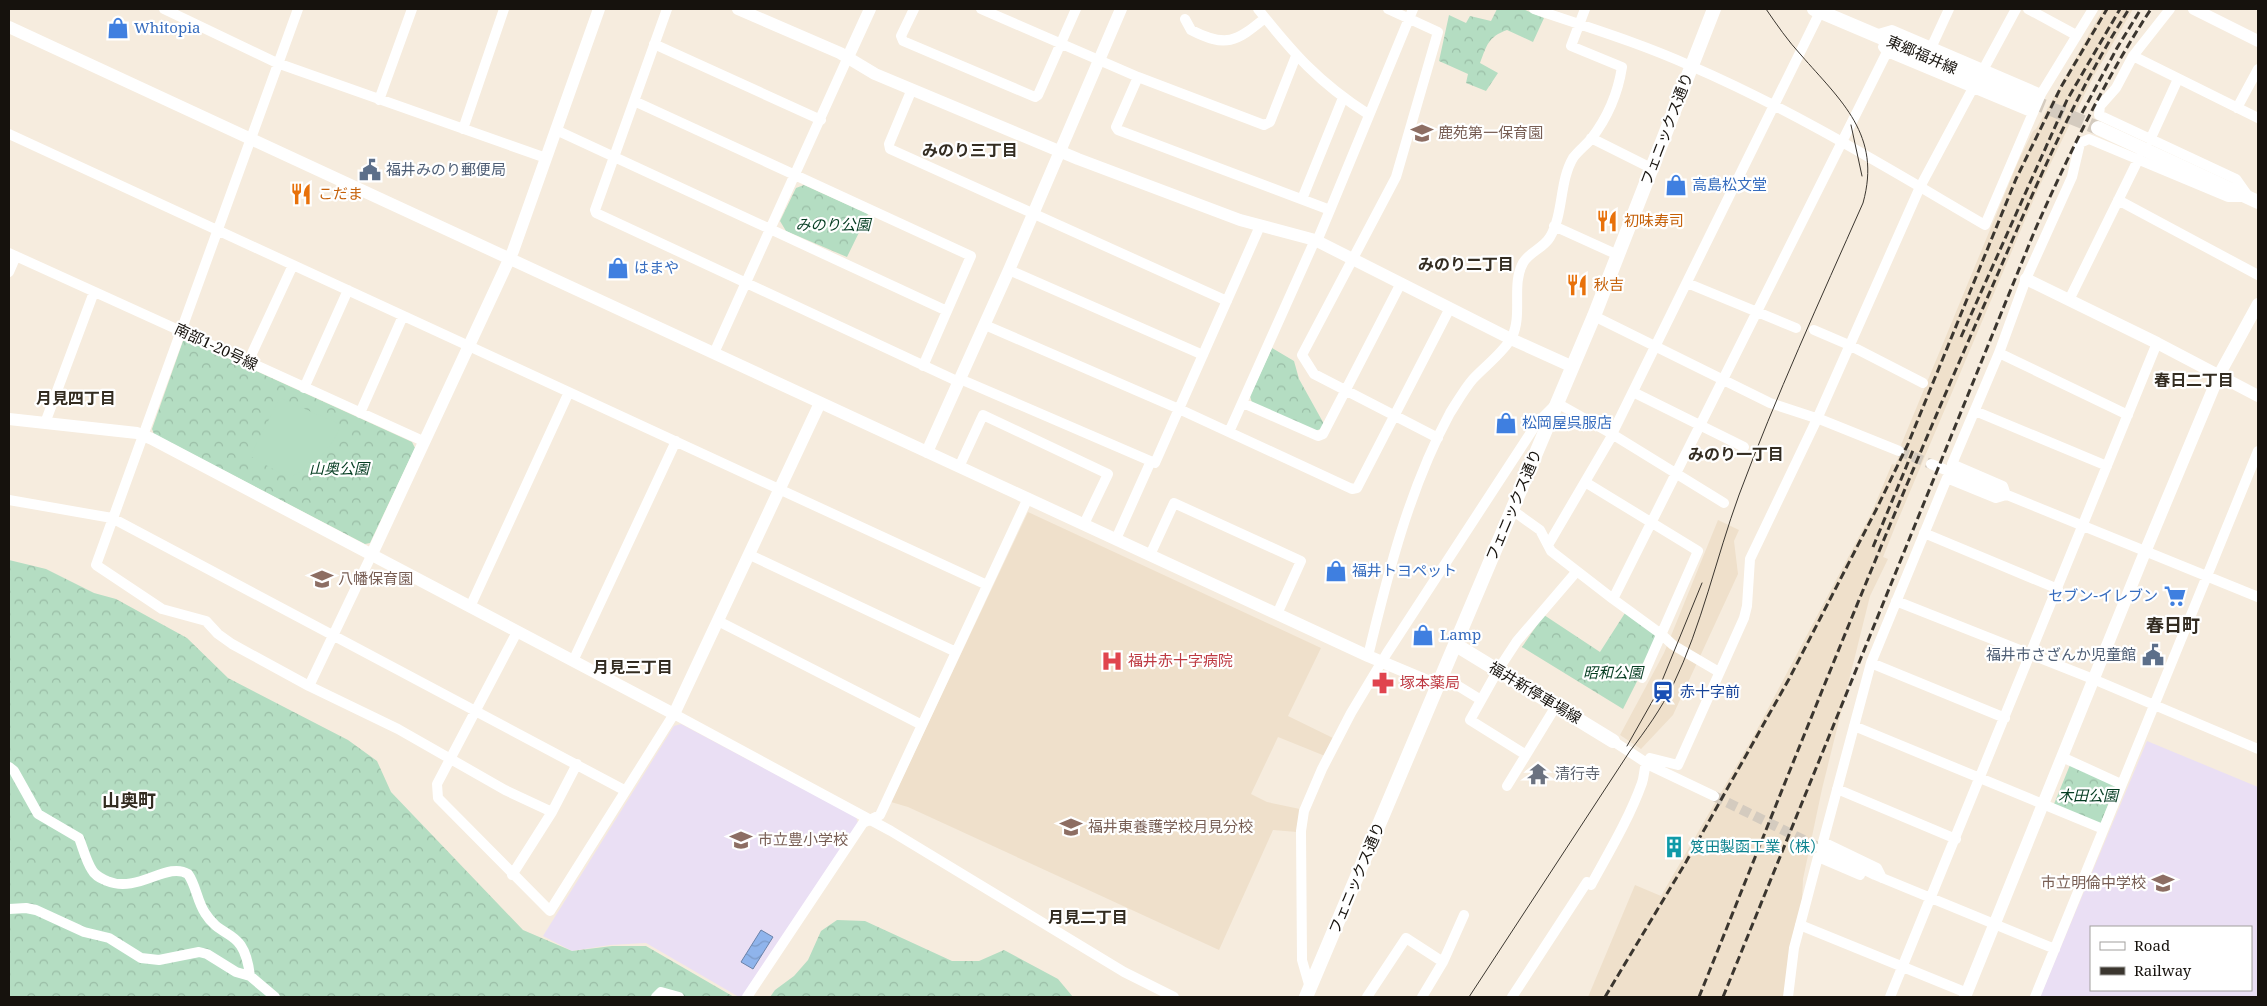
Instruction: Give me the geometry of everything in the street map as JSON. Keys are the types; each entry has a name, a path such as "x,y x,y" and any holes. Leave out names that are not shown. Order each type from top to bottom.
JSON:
{"main road":[{"name":"フェニックス通り","path":"1308,993 1573,367 1714,9"},
{"name":"東郷福井線","path":"1817,10 2035,103"},
{"path":"2098,128 2253,199"},
{"name":"福井新停車場線","path":"1456,645 1613,741"}],"street":[{"path":"164,9 277,63 546,158"},
{"path":"298,9 216,230 96,565 162,609 206,621 218,634 232,644 310,686 451,757 505,790 552,812"},
{"path":"379,100 412,9"},
{"path":"463,129 504,9"},
{"path":"310,686 509,260 599,9"},
{"path":"666,9 595,210 596,214 923,366 1155,463 1260,226"},
{"path":"738,9 848,58 875,74 1060,152 1148,187 1260,226 1316,240 1511,339 1573,367"},
{"path":"714,353 796,176 870,9"},
{"path":"914,9 901,36 903,41 1035,97 1038,95 1076,9"},
{"path":"981,9 1138,77 1264,125 1270,122 1296,56"},
{"path":"927,452 985,325 1121,9"},
{"path":"1258,9 1296,56 1318,78 1343,98 1368,114"},
{"path":"1388,9 1438,32 1399,169 1302,354 1314,374 1438,438"},
{"path":"1229,432 1330,210 1368,114 1392,64 1413,9"},
{"path":"1534,9 1631,42 1691,66 1775,105 1985,225 2035,103 2093,9"},
{"path":"1368,656 1402,525 1438,438 1451,411 1472,380 1511,339 1516,326 1520,271 1524,261 1547,242 1559,212 1561,191 1574,158 1591,138 1619,87 1622,66 1571,46 1585,9"},
{"path":"1931,48 1949,9"},
{"path":"1983,70 2016,9"},
{"path":"2028,9 2076,35"},
{"path":"2170,9 2133,56 2116,88 2100,106 2098,112 2101,117 2236,179 2253,199"},
{"path":"2194,9 2258,41"},
{"path":"1548,545 1612,434 1775,105 1817,10"},
{"path":"1185,19 1191,30 1216,41 1228,42 1243,37 1265,18"},
{"path":"9,27 1368,656 1440,681 1480,700"},
{"path":"1892,30 1983,70 2035,103 1973,88 1887,52 1875,35 1892,30"},
{"path":"654,44 821,120"},
{"path":"1613,599 1887,52"},
{"path":"2133,56 2258,118"},
{"path":"2237,108 2258,69"},
{"path":"1138,77 1116,127 1118,130 1330,210"},
{"path":"2150,140 2178,78"},
{"path":"1512,997 1587,882 1591,885 1619,834 1642,782 1646,762 1650,758 1678,765 1747,606 1750,559 1817,419 1920,187 1973,88"},
{"path":"912,89 889,144 890,149 1033,215 1227,300"},
{"path":"1302,199 1343,98"},
{"path":"634,101 971,256 923,366"},
{"path":"556,130 947,311"},
{"path":"9,134 987,585"},
{"path":"1591,138 1651,168"},
{"path":"2006,495 2003,486 1952,464 1975,411 2026,279 2072,176 2080,144 2089,139 2139,158 2228,197 2253,199"},
{"path":"2068,300 2139,158"},
{"path":"2118,200 2258,275"},
{"path":"1554,226 1618,255"},
{"path":"9,272 12,255"},
{"name":"南部1-20号線","path":"12,255 424,441"},
{"path":"248,362 292,265"},
{"path":"1009,270 1203,354"},
{"path":"2026,279 2157,343 2258,396"},
{"path":"1243,403 1318,436 1323,434 1401,283"},
{"path":"1687,283 1796,328"},
{"path":"304,388 348,290"},
{"path":"45,423 94,292"},
{"path":"1800,925 1966,995 2093,679 2219,375 2255,318 2258,304"},
{"path":"985,325 1179,409 1352,489 1357,488 1450,308"},
{"path":"360,413 404,316"},
{"path":"1594,316 1656,345 1721,381 1770,403 1899,451"},
{"path":"1814,330 1849,345 1922,383"},
{"path":"1890,997 1956,840 2157,343"},
{"path":"1998,353 2128,415"},
{"path":"470,607 569,392"},
{"path":"1632,392 1744,447"},
{"path":"517,632 438,784 438,798 492,850 512,875 550,911 624,790 674,714 820,403"},
{"path":"1308,993 1302,960 1301,831 1304,811 1322,769 1382,662 1537,423 1557,403 1612,434 1724,503"},
{"path":"1975,411 2107,466"},
{"path":"959,467 983,415 1108,474 1084,524"},
{"path":"9,419 142,435 372,554 872,820 1124,972 1174,997"},
{"path":"573,661 676,442"},
{"path":"2035,997 2206,576 2254,472 2258,451"},
{"path":"1116,539 1151,461"},
{"path":"1931,464 2258,597"},
{"path":"1882,878 1877,868 1823,842 1871,663 1947,478 1996,498 2006,495"},
{"path":"1585,482 1698,551 1642,678"},
{"path":"747,997 863,823 880,815 1028,498"},
{"path":"9,500 112,518 624,790"},
{"path":"1150,555 1174,503 1301,561 1277,614"},
{"path":"1512,510 1540,530 1551,551 1673,645 1719,672"},
{"path":"1924,533 2058,589"},
{"path":"750,555 956,652"},
{"path":"1526,755 1470,720 1498,670 1517,642 1577,571"},
{"path":"1896,601 2093,679 2258,748"},
{"path":"718,621 922,725"},
{"path":"1871,663 2005,718"},
{"path":"1507,786 1556,706"},
{"path":"1854,726 2103,829"},
{"path":"1613,741 1646,762 1714,796"},
{"path":"2062,757 2121,784"},
{"path":"512,875 552,812 577,764"},
{"path":"9,767 14,771 42,817 79,838 88,863 97,876 126,886 167,872 178,870 188,874 204,912 210,919 233,935 243,947 250,976"},
{"path":"1837,789 1956,840"},
{"path":"1820,848 1882,878 2055,949"},
{"path":"1788,997 1794,948 1818,857 1873,881 1882,878"},
{"path":"9,909 26,908 36,910 84,932 109,938 141,958 159,960 199,952 207,954 236,972 250,976 275,997"},
{"path":"1422,997 1443,962 1464,915"},
{"path":"1367,997 1406,938 1443,962"},
{"path":"656,997 660,992 679,997"}],"shaded area":[{"path":"2103,9 2133,9 2093,77 2039,187 1895,527 1883,557 1888,559 1870,596 1822,789 1803,879 1802,900 1784,997 1588,997 1635,885 1661,896 1752,739 1871,514 1892,464 1895,465 1903,447 1901,445 2018,162 2033,131 2036,129"},
{"name":"福井赤十字病院","path":"1028,512 1321,648 1288,716 1333,738 1325,756 1278,737 1251,794 1267,802 1300,809 1297,832 1273,830 1219,950 908,807 891,802"},
{"path":"1718,520 1739,530 1734,541 1738,574 1673,715 1641,749 1620,735 1664,653"},
{"path":"681,724 856,817 858,823 743,997 739,997 646,943 610,945 572,951 543,936 674,726"},
{"path":"2147,741 2258,787 2258,997 2040,997"}],"green space":[{"path":"1497,9 1523,9 1544,18 1533,42 1507,30 1489,42 1480,63 1498,73 1486,91 1466,83 1468,74 1439,61 1449,15 1466,23 1470,16 1491,21"},
{"name":"みのり公園","path":"804,185 868,214 847,257 786,231 780,221 796,188"},
{"name":"山奥公園","path":"188,340 412,442 415,448 370,543 365,544 154,434 152,429 183,341"},
{"path":"1272,348 1294,361 1299,379 1324,424 1321,429 1314,431 1252,403 1250,396"},
{"path":"280,398 341,425 326,450 313,463 289,478 250,456"},
{"path":"9,560 46,569 94,593 116,599 187,638 228,678 348,740 377,761 391,792 523,930 572,951 612,946 646,946 734,997 9,997"},
{"name":"昭和公園","path":"1625,613 1660,636 1623,709 1522,647 1544,615 1600,652"},
{"name":"木田公園","path":"2070,765 2116,785 2100,825 2054,804"},
{"path":"837,920 865,921 952,961 979,961 1004,950 1058,979 1073,997 770,997 775,990 794,976 808,960 821,931"}],"water":[{"path":"761,930 773,937 753,969 741,962"}],"tunnel":[{"path":"2031,101 2098,128"},
{"path":"1899,451 1931,464"},
{"path":"1714,796 1820,848"}],"tram line":[{"path":"1469,997 1630,751 1653,719 1673,685 1692,639 1753,458 1863,203 1867,179 1867,158 1862,138 1854,121 1843,104 1778,27 1766,9"},
{"path":"1851,125 1862,176"},
{"path":"1627,746 1657,693 1702,583"}],"railway":[{"path":"1605,997 1686,862 1789,679 1876,510 1908,444 2016,179 2061,87 2107,9"},
{"path":"1961,337 2067,100 2120,9"},
{"path":"1699,997 1866,582 2025,210 2063,128 2129,9"},
{"path":"2082,113 2117,48 2141,9"},
{"path":"1723,997 2035,230 2088,117 2118,62 2151,9"},
{"path":"1873,547 1914,448"}],"place":[{"name":"Whitopia","path":"118,28"},
{"name":"鹿苑第一保育園","path":"1422,133"},
{"name":"福井みのり郵便局","path":"370,170"},
{"name":"高島松文堂","path":"1676,185"},
{"name":"こだま","path":"301,194"},
{"name":"初味寿司","path":"1607,221"},
{"name":"はまや","path":"618,268"},
{"name":"秋吉","path":"1577,285"},
{"name":"松岡屋呉服店","path":"1506,423"},
{"name":"福井トヨペット","path":"1336,571"},
{"name":"八幡保育園","path":"322,579"},
{"name":"セブン-イレブン","path":"2175,596"},
{"name":"Lamp","path":"1423,635"},
{"name":"福井市さざんか児童館","path":"2153,655"},
{"name":"福井赤十字病院","path":"1112,661"},
{"name":"塚本薬局","path":"1383,683"},
{"name":"赤十字前","path":"1663,692"},
{"name":"清行寺","path":"1538,774"},
{"name":"福井東養護学校月見分校","path":"1071,827"},
{"name":"市立豊小学校","path":"741,840"},
{"name":"笈田製函工業（株）","path":"1674,847"},
{"name":"市立明倫中学校","path":"2163,883"}],"district":[{"name":"みのり三丁目","path":"970,150"},
{"name":"みのり二丁目","path":"1466,264"},
{"name":"春日二丁目","path":"2194,380"},
{"name":"月見四丁目","path":"76,398"},
{"name":"みのり一丁目","path":"1736,454"},
{"name":"春日町","path":"2173,626"},
{"name":"月見三丁目","path":"633,667"},
{"name":"山奥町","path":"129,801"},
{"name":"月見二丁目","path":"1088,917"}]}
